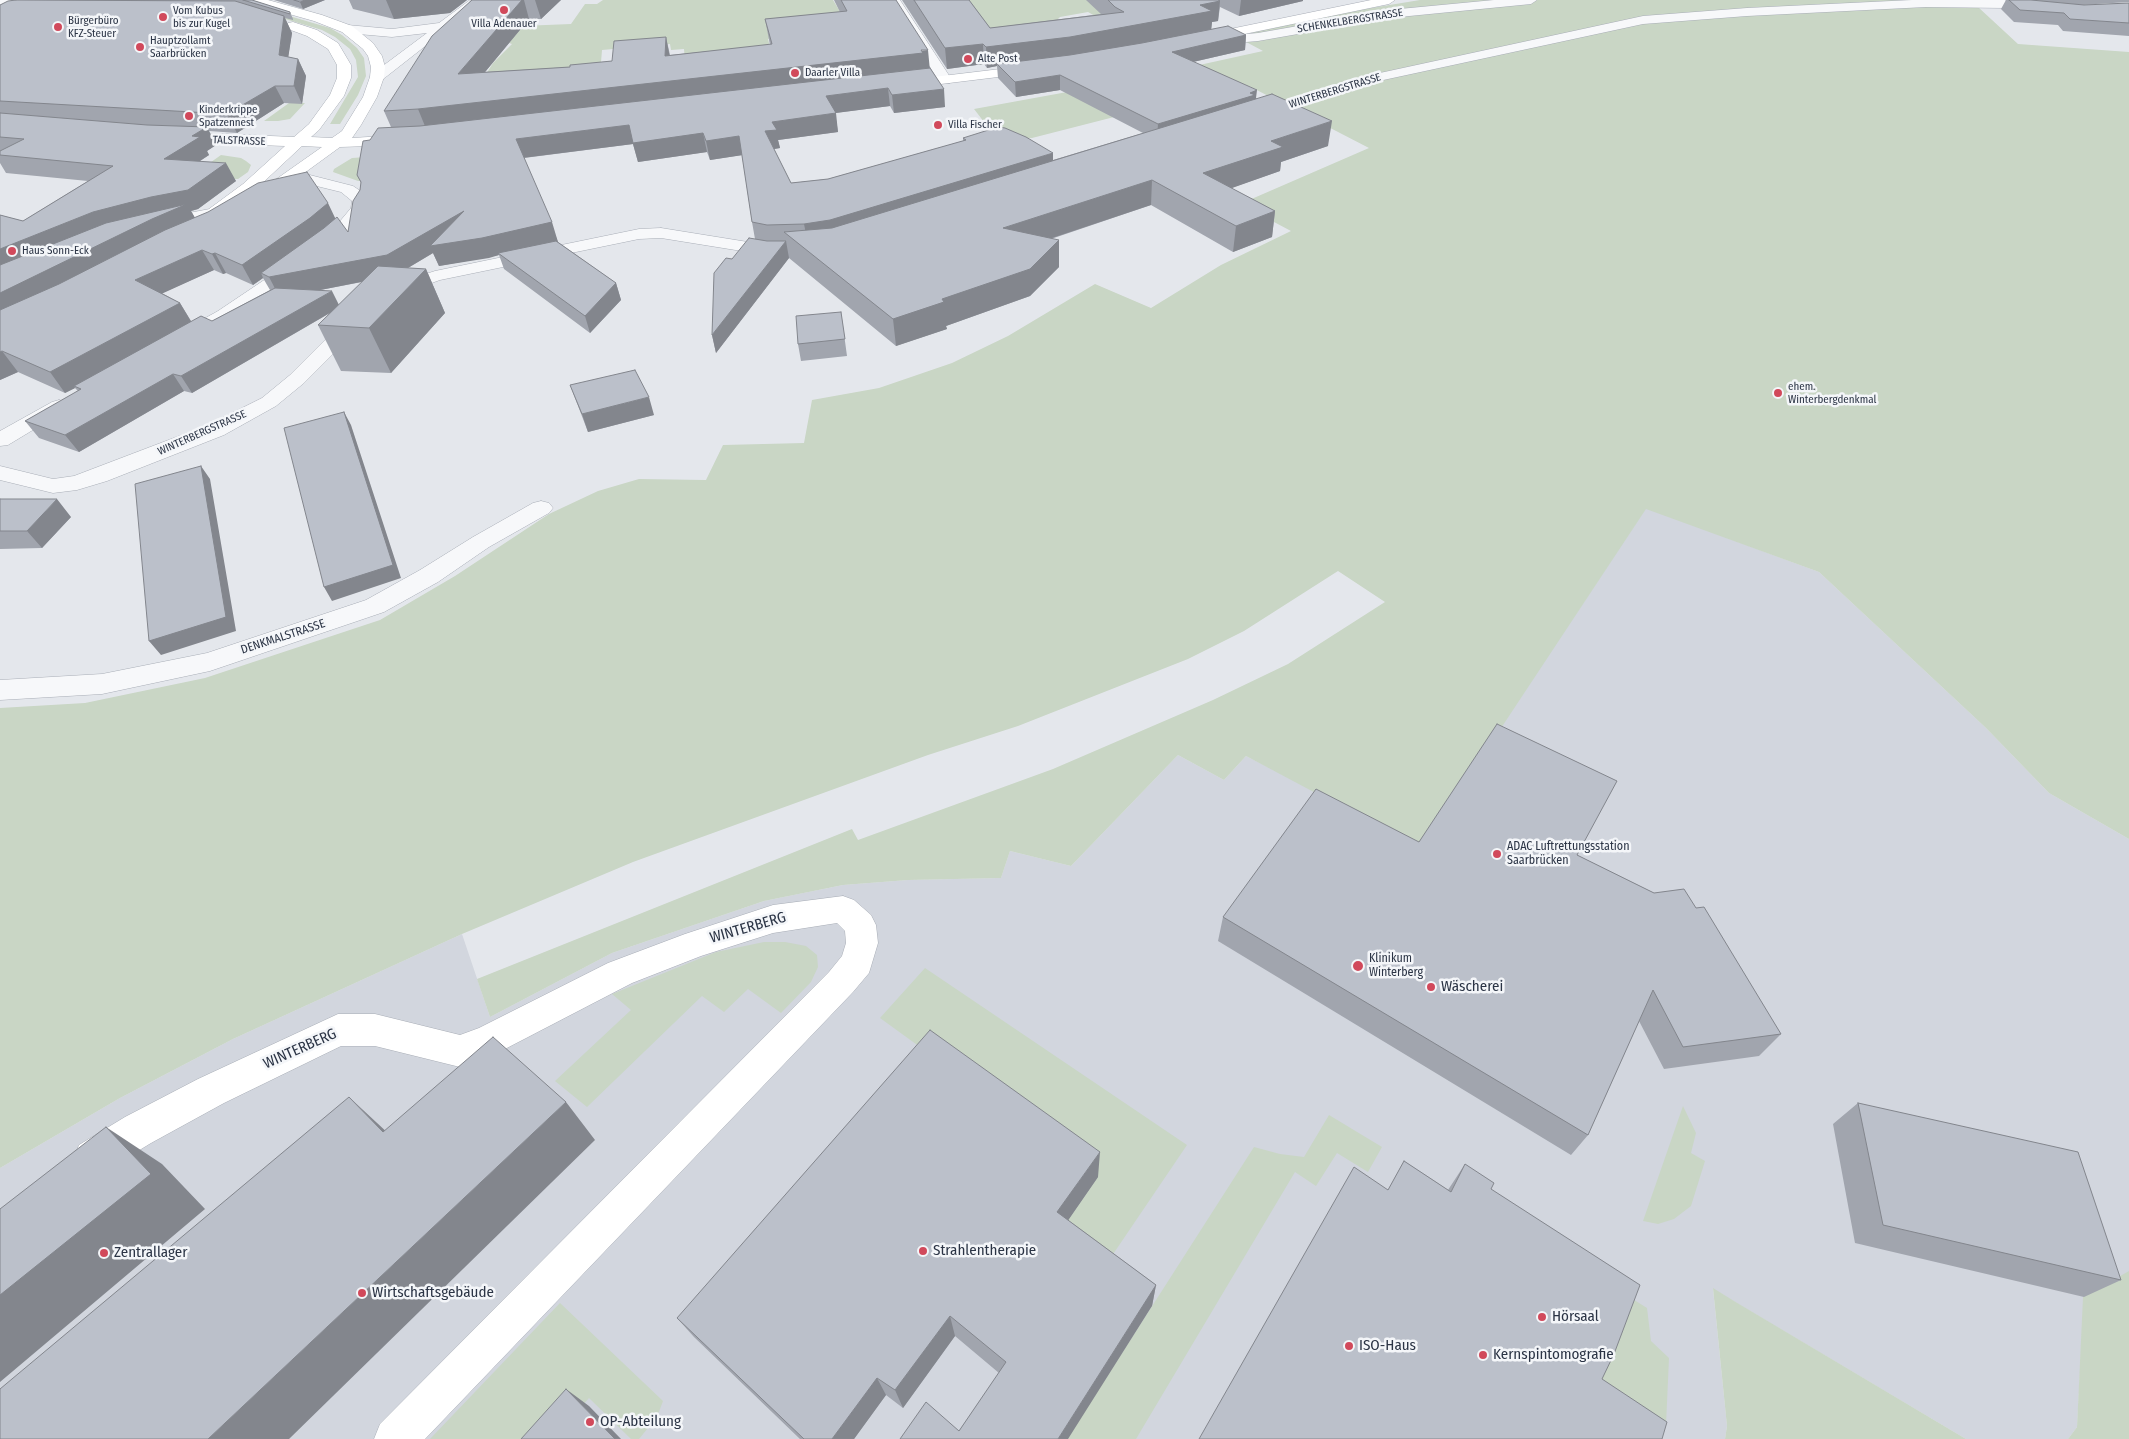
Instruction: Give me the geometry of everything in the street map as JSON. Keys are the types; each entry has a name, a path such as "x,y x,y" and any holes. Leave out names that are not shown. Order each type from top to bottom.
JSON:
{"street":[{"path":"254,0 299,12 347,29 392,33 421,31 445,26"},
{"path":"377,77 478,0"},
{"path":"894,0 945,80"},
{"path":"1185,42 1229,26 1249,28 1388,0"},
{"name":"SCHENKELBERGSTRASSE","path":"1229,26 1246,38 1258,37 1389,14 1531,0"},
{"path":"1983,0 2020,6"},
{"name":"WINTERBERGSTRASSE","path":"1236,121 1371,79 1643,20 1926,3 2005,4"},
{"path":"2,4 20,4"},
{"path":"178,238 249,187 298,143 323,116 337,96 344,78 344,65 338,52 312,33 280,22"},
{"path":"196,233 247,206 294,176 337,143 354,125 370,97 377,77 378,67 375,56 364,42 347,29"},
{"path":"885,86 1044,68"},
{"name":"TALSTRASSE","path":"157,136 298,143 418,139"},
{"path":"182,338 225,315 293,269 342,230 359,209 360,201 356,195 347,189 294,176"},
{"path":"141,228 215,213"},
{"path":"384,297 411,284 435,276 639,234 662,233 771,252 798,252"},
{"name":"WINTERBERGSTRASSE","path":"0,473 53,486 77,483 216,430 269,402 282,392 368,308"},
{"path":"0,440 71,399"},
{"name":"DENKMALSTRASSE","path":"0,690 102,684 210,662 366,609 429,576 481,542 541,508"},
{"name":"WINTERBERG","path":"62,1176 138,1130 211,1091 338,1030 375,1030 460,1051 491,1039 620,974 696,944 773,919 843,909 860,925 862,943 857,963 560,1272 395,1439"}],"shaded area":[{"name":"Klinikum Winterberg","path":"1646,508 1819,572 1986,728 2049,793 2129,839 2129,1309 2084,1297 2077,1427 2068,1439 1966,1439 1713,1289 1727,1426 1725,1439 0,1439 0,1168 120,1098 233,1039 462,934 490,1017 612,953 764,901 843,885 908,880 1001,878 1010,851 1071,866 1178,755 1224,780 1246,756 1309,788 1575,615"}],"green space":[{"path":"235,0 330,28 342,35 357,48 364,58 366,76 358,95 340,124 330,124 358,77 356,60 350,49 335,37 322,30 255,10"},
{"path":"603,0 833,0 842,15 768,39 770,47 686,75 684,49 671,50 670,44 602,50 600,75 483,79 493,63 512,44 509,43 521,26 571,24 585,4 597,4"},
{"path":"962,0 1104,0 1109,24 1088,12 1060,17 1059,21 995,45"},
{"path":"1420,0 1924,0 1978,7 2018,44 2129,52 2129,839 2049,793 1986,728 1819,572 1646,509 1421,849 1246,756 1224,780 1178,755 1071,866 1010,851 1001,878 908,880 843,885 764,901 612,953 490,1017 477,979 852,829 858,840 1053,769 1213,700 1288,664 1385,602 1338,571 1244,631 1188,659 1018,726 928,755 633,862 462,934 233,1039 120,1098 0,1168 0,708 85,703 205,678 380,620 455,576 549,514 598,491 639,479 706,480 723,445 804,443 812,400 879,388 952,363 1008,336 1095,284 1151,308 1221,265 1291,231 1240,204 1369,148 1249,86 1165,104 1032,138 991,140 991,131 974,109 1122,82 1263,51 1235,36 1353,11"},
{"path":"289,103 305,103 290,119 264,121"},
{"path":"221,155 241,158 246,161 251,165 248,172 238,179 190,177"},
{"path":"366,157 368,180 358,181 333,172 334,169 352,158"},
{"path":"764,942 785,942 806,946 817,955 818,967 811,982 781,1013 748,989 724,1012 702,996 587,1107 555,1081 631,1010 612,994 716,952"},
{"path":"925,968 1187,1145 1103,1269 1058,1235 1098,1176 880,1018"},
{"path":"1683,1106 1696,1133 1691,1153 1705,1161 1691,1206 1674,1219 1658,1224 1643,1221"},
{"path":"1329,1115 1382,1147 1368,1172 1337,1153 1316,1186 1295,1172 1136,1439 1067,1439 1254,1147 1280,1154 1304,1157"},
{"path":"1486,1207 1647,1308 1651,1341 1669,1358 1666,1425 1585,1370"},
{"path":"2129,1271 2129,1439 2068,1439 2077,1427 2083,1297"},
{"path":"1713,1288 1966,1439 1725,1439 1727,1426"},
{"path":"560,1303 663,1401 657,1417 639,1439 631,1439 589,1398 553,1439 430,1439"}],"building":[{"path":"16,0 235,1 284,16 279,55 298,59 294,86 275,86 227,114 0,101 0,5"},
{"path":"243,0 252,0 290,12 290,14"},
{"path":"472,0 522,0 458,74 570,67 570,65 612,61 614,41 666,37 665,56 772,44 765,19 847,11 841,0 896,0 928,50 921,50 923,53 418,109 384,111 432,36"},
{"path":"914,0 969,0 990,28 1124,12 1108,0 1220,1 1200,5 1212,11 1070,37 986,47 983,44 945,48"},
{"path":"2009,0 2084,5 2129,3 2129,23 2070,19 2064,13 2020,10"},
{"path":"1228,26 1246,35 1172,52 1257,90 1250,93 1255,95 1158,124 1060,75 1015,82 997,64 1070,55"},
{"path":"930,68 944,89 892,95 888,88 826,96 836,113 772,122 777,130 765,131 791,183 828,179 966,140 963,138 998,127 1026,137 1053,153 830,220 804,224 767,225 752,222 739,136 706,141 703,133 633,143 629,125 516,139 552,222 482,238 430,246 464,211 387,255 269,277 261,273 337,217 348,232 353,201 360,190 361,182 357,175 363,141 370,140 378,128 420,126"},
{"path":"1272,94 1332,121 1271,141 1283,147 1203,173 1275,211 1236,226 1152,180 1003,228 1059,240 1030,269 942,299 944,302 893,319 784,232 832,228"},
{"path":"0,113 147,125 207,127 192,136 200,137 164,159 226,163 188,190 151,197 93,212 0,249 0,215 23,221 113,166 0,155 0,151 24,139 0,137"},
{"path":"307,172 328,203 310,218 242,265 215,253 212,254 202,250 135,280 180,303 50,372 2,351 0,352 0,310 59,284 165,230 208,212 258,183"},
{"path":"187,204 0,293 0,265 106,223"},
{"path":"749,238 767,241 786,241 712,335 714,273 726,258 732,259"},
{"path":"556,241 616,283 585,316 498,253"},
{"path":"378,266 426,269 369,328 318,325"},
{"path":"275,288 332,291 181,376 173,374 65,435 25,421 81,389 74,386 201,316 212,321"},
{"path":"841,312 845,339 798,344 796,316"},
{"path":"635,370 649,397 582,414 570,385"},
{"path":"344,412 393,565 324,587 284,428"},
{"path":"201,466 226,617 149,641 135,484"},
{"path":"0,499 57,499 27,531 0,531"},
{"path":"1497,724 1617,781 1577,855 1654,893 1684,889 1696,908 1704,907 1781,1034 1683,1047 1653,990 1588,1135 1223,917 1316,789 1419,842"},
{"name":"Strahlentherapie","path":"930,1030 1100,1152 1057,1212 1156,1285 1058,1439 900,1439 926,1402 959,1431 1006,1362 950,1316 895,1390 877,1378 832,1439 804,1439 677,1318"},
{"path":"493,1037 566,1102 208,1439 0,1439 0,1389 349,1097 383,1132"},
{"path":"1858,1103 2078,1152 2121,1280 1883,1225"},
{"path":"106,1127 151,1174 0,1295 0,1209"},
{"path":"1404,1161 1451,1192 1465,1164 1494,1183 1491,1189 1640,1285 1614,1354 1602,1379 1667,1422 1662,1439 1199,1439 1354,1167 1388,1190"},
{"path":"566,1389 615,1439 521,1439"}],"place":[{"name":"Villa Adenauer","path":"504,10"},
{"name":"Vom Kubus bis zur Kugel","path":"163,17"},
{"name":"Bürgerbüro KFZ-Steuer","path":"58,27"},
{"name":"Hauptzollamt Saarbrücken","path":"140,47"},
{"name":"Alte Post","path":"968,59"},
{"name":"Daarler Villa","path":"795,73"},
{"name":"Kinderkrippe Spatzennest","path":"189,116"},
{"name":"Villa Fischer","path":"938,125"},
{"name":"Haus Sonn-Eck","path":"12,251"},
{"name":"ehem. Winterbergdenkmal","path":"1778,393"},
{"name":"ADAC Luftrettungsstation Saarbrücken","path":"1497,854"},
{"name":"Klinikum Winterberg","path":"1358,966"},
{"name":"Wäscherei","path":"1431,987"},
{"name":"Strahlentherapie","path":"923,1251"},
{"name":"Zentrallager","path":"104,1253"},
{"name":"Wirtschaftsgebäude","path":"362,1293"},
{"name":"Hörsaal","path":"1542,1317"},
{"name":"ISO-Haus","path":"1349,1346"},
{"name":"Kernspintomografie","path":"1483,1355"},
{"name":"OP-Abteilung","path":"590,1422"}]}
